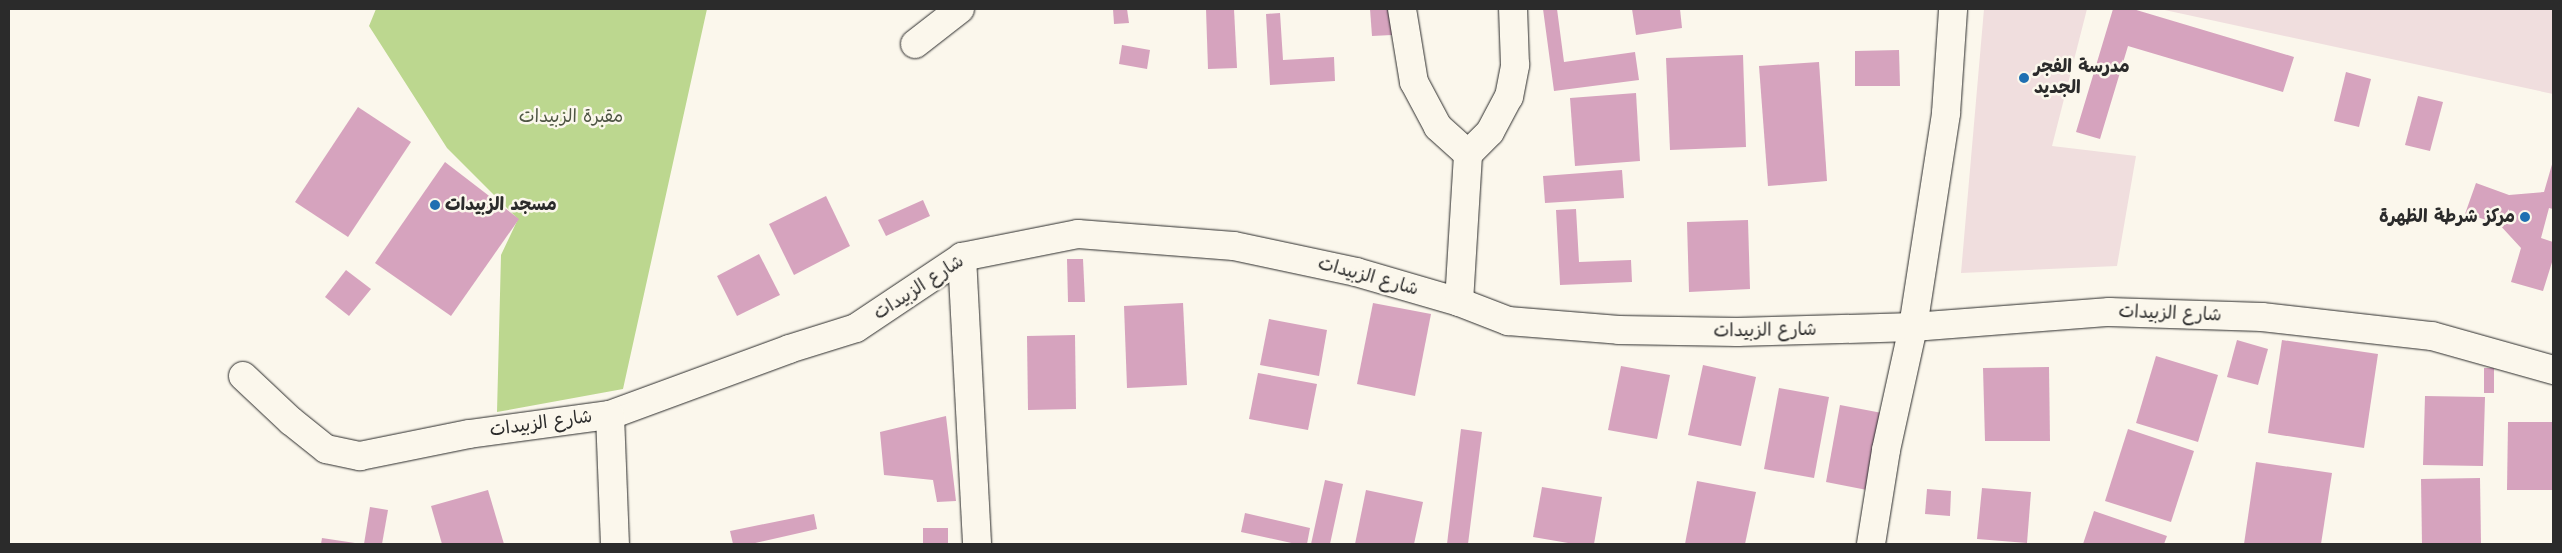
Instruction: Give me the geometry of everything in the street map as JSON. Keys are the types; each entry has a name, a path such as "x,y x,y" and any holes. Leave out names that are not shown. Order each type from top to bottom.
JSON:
{"street":[{"path":"916,44 960,9"},
{"path":"1402,9 1414,82 1438,127 1468,154"},
{"path":"1459,302 1468,154 1490,132 1509,97 1515,65 1513,9"},
{"path":"1871,544 1886,450 1913,328 1946,113 1953,9"},
{"name":"شارع الزبيدات","path":"244,376 291,421 326,450 360,456 469,434 610,415 789,349 856,328 962,256 1078,234 1234,246 1356,272 1459,302 1508,321 1619,330 1737,332 1913,328 2109,312 2262,317 2432,336 2553,370"},
{"path":"962,256 978,544"},
{"path":"610,415 615,544"}],"shaded area":[{"name":"مدرسة الفجر الجديد","path":"1984,9 2087,9 2052,146 2136,156 2117,266 1961,273"},
{"path":"2160,9 2553,9 2553,94"}],"green space":[{"name":"مقبرة الزبيدات","path":"376,9 707,9 623,389 497,412 501,255 518,219 447,148 369,26"}],"building":[{"path":"1113,9 1127,9 1129,23 1114,24"},
{"path":"1206,9 1234,9 1237,68 1208,69"},
{"path":"1370,9 1390,9 1392,35 1372,36"},
{"path":"1543,9 1557,9 1564,62 1635,52 1639,80 1554,91"},
{"path":"1632,9 1680,9 1682,28 1636,35"},
{"path":"2113,9 2133,9 2294,57 2283,92 2128,46 2100,139 2076,132"},
{"path":"1280,13 1283,60 1334,57 1335,81 1270,85 1266,14"},
{"path":"1122,45 1150,50 1147,69 1119,64"},
{"path":"1899,50 1900,86 1855,86 1855,51"},
{"path":"1743,55 1746,147 1670,150 1666,58"},
{"path":"1819,62 1827,181 1768,186 1759,66"},
{"path":"2346,72 2371,79 2359,127 2334,121"},
{"path":"1636,93 1640,161 1575,166 1570,98"},
{"path":"2418,96 2443,102 2430,151 2405,145"},
{"path":"358,107 411,142 348,237 295,202"},
{"path":"2553,161 2553,209 2549,208 2541,238 2553,242 2553,259 2543,291 2511,282 2521,248 2498,223 2465,214 2476,183 2509,195 2544,192"},
{"name":"مسجد الزبيدات","path":"445,162 519,219 451,316 375,263"},
{"path":"1622,170 1624,198 1545,203 1543,176"},
{"path":"826,196 850,246 794,275 769,224"},
{"path":"923,200 930,216 886,236 878,220"},
{"path":"1576,209 1579,262 1631,260 1632,282 1560,285 1556,210"},
{"path":"1748,220 1750,289 1689,292 1687,222"},
{"path":"759,254 780,295 737,316 717,276"},
{"path":"1067,259 1083,259 1085,302 1068,302"},
{"path":"346,270 371,289 349,316 325,297"},
{"path":"1183,303 1187,385 1127,388 1124,306"},
{"path":"1373,303 1431,314 1415,396 1357,384"},
{"path":"1269,319 1327,330 1319,376 1260,365"},
{"path":"1075,335 1076,409 1028,410 1027,336"},
{"path":"2237,340 2268,349 2258,385 2227,377"},
{"path":"2282,340 2378,354 2364,448 2268,433"},
{"path":"2156,356 2218,375 2198,442 2136,423"},
{"path":"1703,365 1756,377 1741,446 1688,435"},
{"path":"1621,366 1670,375 1657,439 1608,430"},
{"path":"2049,367 2050,441 1985,441 1983,368"},
{"path":"2484,368 2494,368 2494,393 2484,393"},
{"path":"1258,373 1317,384 1308,430 1249,419"},
{"path":"1779,388 1829,397 1814,478 1764,469"},
{"path":"2425,396 2485,397 2483,466 2423,465"},
{"path":"1840,405 1882,413 1867,490 1826,482"},
{"path":"946,416 956,501 937,502 933,480 884,475 880,432"},
{"path":"2508,422 2553,422 2553,490 2507,490"},
{"path":"1461,429 1482,432 1468,544 1447,544"},
{"path":"2128,429 2194,451 2171,522 2105,501"},
{"path":"2256,462 2332,473 2321,544 2244,544"},
{"path":"2480,478 2481,543 2422,544 2421,479"},
{"path":"1325,480 1343,484 1330,544 1311,544"},
{"path":"1697,481 1756,492 1745,544 1685,544"},
{"path":"1542,487 1602,497 1594,544 1574,544 1533,537"},
{"path":"1982,488 2031,492 2027,543 1977,539"},
{"path":"1927,489 1951,491 1950,516 1925,514"},
{"path":"488,490 504,544 442,544 431,506"},
{"path":"1366,490 1423,502 1414,544 1355,544"},
{"path":"370,507 388,510 382,544 364,544"},
{"path":"2094,511 2167,536 2164,544 2083,544"},
{"path":"1245,513 1310,528 1307,544 1296,544 1241,532"},
{"path":"814,514 817,529 751,544 733,544 730,531"},
{"path":"923,528 948,528 948,544 923,544"},
{"path":"322,538 355,543 355,544 321,544"}],"place":[{"name":"مدرسة الفجر الجديد","path":"2024,78"},
{"name":"مسجد الزبيدات","path":"435,205"},
{"name":"مركز شرطة الظهرة","path":"2525,217"}]}
